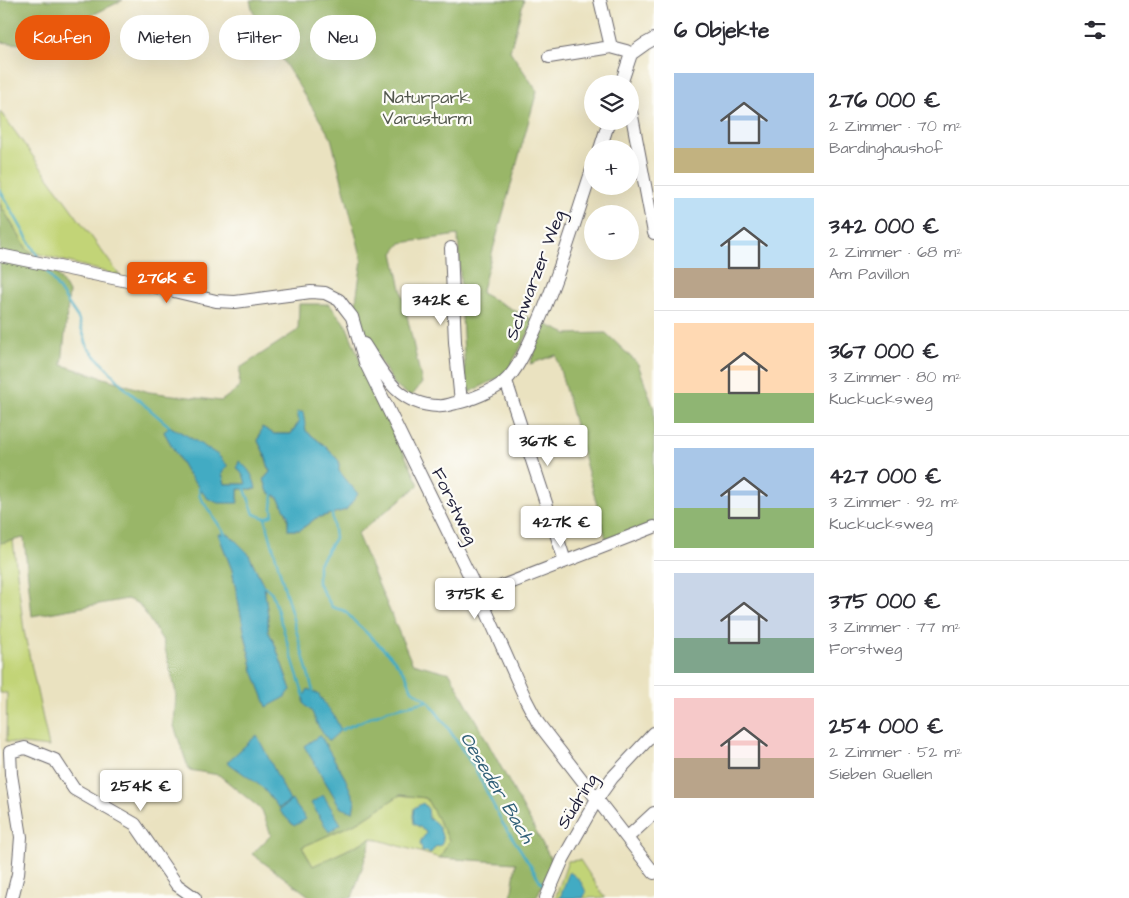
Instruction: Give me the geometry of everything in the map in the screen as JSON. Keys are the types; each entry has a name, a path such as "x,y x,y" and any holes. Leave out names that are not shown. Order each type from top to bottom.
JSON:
{"street":[{"path":"600,0 611,47"},
{"path":"624,75 631,54 654,38"},
{"path":"549,57 611,47 626,50 631,54"},
{"path":"635,130 654,233"},
{"name":"Schwarzer Weg","path":"357,333 392,385 409,399 423,405 440,407 461,402 481,395 506,381 522,360 543,314 584,194"},
{"path":"451,248 455,342 461,402"},
{"name":"Forstweg","path":"0,255 216,301 235,302 311,292 325,293 338,300 352,317 366,362 479,596 538,724 654,873"},
{"path":"506,381 565,561"},
{"path":"479,596 654,527"},
{"name":"Südring","path":"546,898 563,859 597,798 612,778 654,733"},
{"path":"12,898 18,874 21,837 11,774 10,752 25,748 55,760 74,789 135,824 177,885 195,898"},
{"path":"627,838 654,813"}],"green space":[{"path":"0,0 123,0 92,15 15,15 15,43 0,42"},
{"name":"Naturpark Varusturm","path":"250,0 524,0 510,51 537,91 481,293 535,321 506,374 466,394 458,235 401,243 393,253 422,383 411,397 393,383 354,315 362,260 331,138 283,60 300,60 300,15 255,15"},
{"path":"0,111 120,276 28,251 0,204"},
{"path":"0,204 28,251 57,274 69,292 62,365 149,392 221,401 239,388 240,368 298,330 299,304 329,304 346,325 361,362 419,485 357,534 412,663 450,673 553,863 536,898 511,898 516,863 440,858 449,840 426,798 400,795 360,821 302,847 313,866 372,838 352,898 312,898 252,854 271,835 262,810 219,775 189,770 174,726 176,693 163,641 139,604 127,599 32,616 24,538 0,543","holes":["299,422 306,431 324,445 339,461 338,471 346,510 316,518 300,530 289,530 282,503 268,492 264,479 270,472 258,441 262,427 274,434 291,434","169,426 228,466 221,473 225,484 246,484 245,477 237,467 256,489 238,489 238,502 207,498 186,471 164,432","219,534 248,553 264,586 268,631 274,642 291,690 253,671 232,570","320,736 345,778 341,808 305,746"]},
{"path":"543,323 567,334 606,333 638,364 654,409 654,524 607,542 556,355 530,364"},
{"path":"13,540 24,631 49,747 6,742 7,693 0,693 0,543"},
{"path":"400,795 426,798 450,840 440,858 372,838 313,866 302,847 360,821"},
{"path":"580,860 605,898 554,898 568,861"}],"water":[{"path":"297,412 303,412 306,431 324,445 339,461 339,471 358,494 346,510 316,518 300,530 288,530 288,515 277,496 268,492 264,479 270,472 258,441 262,427 274,434 291,434 299,422"},
{"path":"169,426 218,455 228,466 222,473 225,484 246,484 244,477 237,467 239,461 250,473 256,489 238,489 238,503 218,503 207,498 186,471 164,432"},
{"path":"218,534 229,534 248,553 264,586 268,631 274,642 291,690 284,698 267,707 253,671 232,570"},
{"path":"308,689 318,694 334,716 341,730 329,741 318,726 312,712 304,704 304,696"},
{"path":"257,735 290,801 279,808 262,787 227,762"},
{"path":"320,735 345,778 355,801 353,812 341,808 304,746"},
{"path":"323,795 341,824 329,832 311,803"},
{"path":"292,800 306,819 294,826 279,810"},
{"path":"423,803 428,809 429,819 435,822 439,828 443,841 431,853 422,852 420,844 426,834 425,830 414,824 414,808"},
{"path":"569,872 578,878 583,886 586,893 583,898 560,898"}],"waterway":[{"name":"Oeseder Bach","path":"0,190 39,259"},
{"name":"Oeseder Bach","path":"46,270 78,318 88,348 126,389 169,426"},
{"path":"199,488 200,497 225,534"},
{"path":"245,489 254,514 265,518 313,691"},
{"path":"265,518 273,515 273,494"},
{"name":"Oeseder Bach","path":"332,514 335,538 318,565 318,583 332,607 345,611 391,656 406,675 412,690 427,700"},
{"path":"264,586 272,593 304,696"},
{"name":"Oeseder Bach","path":"341,730 388,710 428,701 475,769 503,824 544,887"}]}
